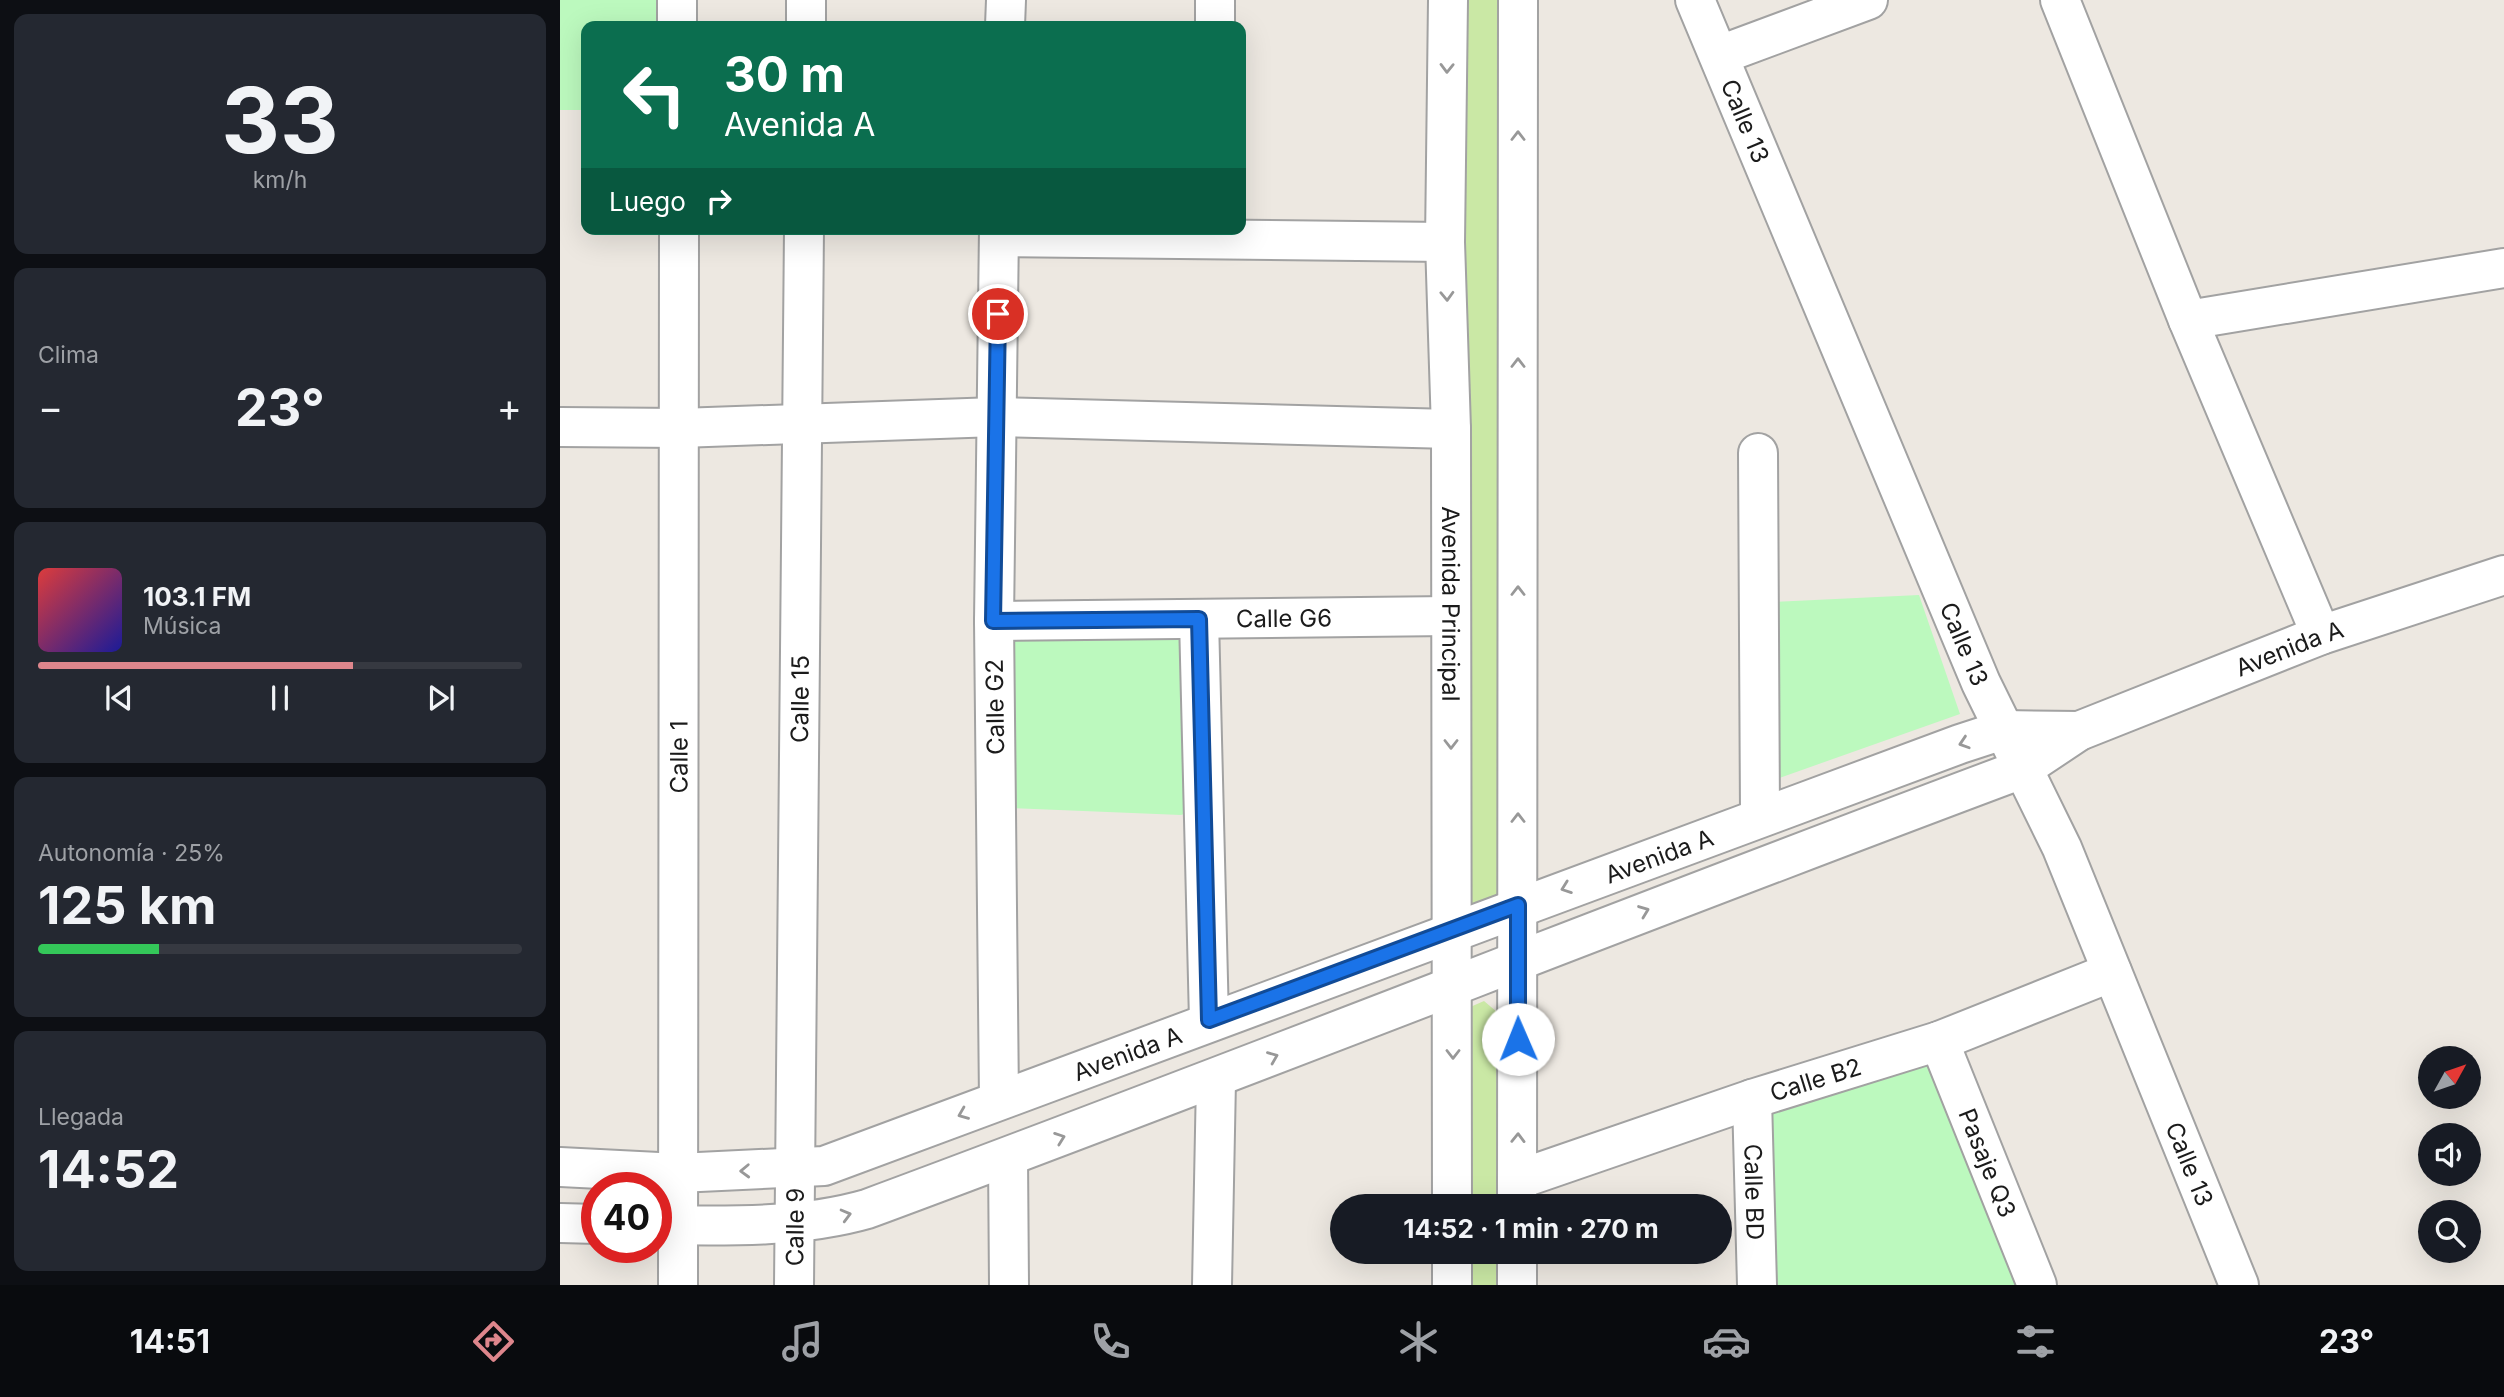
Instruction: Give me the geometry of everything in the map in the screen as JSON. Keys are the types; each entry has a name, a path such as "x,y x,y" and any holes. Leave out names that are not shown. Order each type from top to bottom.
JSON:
{"street":[{"path":"677,0 677,21"},
{"path":"806,0 806,21"},
{"path":"1005,21 1006,0"},
{"path":"1214,0 1214,21"},
{"name":"Avenida Principal","path":"1448,0 1445,242 1451,429 1452,1194"},
{"path":"1517,1193 1518,0"},
{"name":"Calle 13","path":"1695,0 1981,683 2062,848 2239,1285"},
{"path":"1720,55 1868,0"},
{"path":"2060,0 2188,320 2321,635"},
{"name":"Calle 1","path":"672,1201 678,1173 679,235"},
{"name":"Calle 15","path":"794,1168 804,235"},
{"name":"Calle G2","path":"999,235 993,621 999,1100"},
{"path":"1243,235 1445,242"},
{"path":"2188,320 2504,268"},
{"path":"560,427 680,428 996,418 1451,429"},
{"path":"1758,453 1760,816"},
{"name":"Avenida A","path":"672,1225 835,1218 867,1209 1216,1080 1517,960 2022,769 2079,731 2321,635 2504,575"},
{"name":"Calle G6","path":"993,621 1450,616"},
{"path":"1199,619 1209,1020"},
{"name":"Avenida A","path":"560,1167 678,1173 824,1166 857,1156 1209,1020 1518,905 2003,730 2079,731"},
{"name":"Calle B2","path":"1517,1193 1752,1099 1939,1041 2112,972"},
{"name":"Pasaje Q3","path":"1939,1041 2037,1285"},
{"path":"1212,1285 1216,1080"},
{"name":"Calle BD","path":"1752,1099 1757,1285"},
{"path":"1008,1157 1009,1285"},
{"name":"Calle 9","path":"794,1168 794,1285"},
{"path":"560,1223 581,1224"},
{"name":"Calle 1","path":"672,1252 678,1285"},
{"path":"1452,1264 1452,1285"},
{"path":"1517,1264 1517,1285"}],"green space":[{"path":"560,0 657,0 656,21 581,21 581,110 560,110"},
{"path":"1465,0 1503,0 1501,896 1471,907 1462,885"},
{"path":"1919,595 1960,714 1768,782 1775,602"},
{"path":"1014,632 1194,640 1192,811 1181,815 1009,808"},
{"path":"1484,1001 1497,1012 1503,1194 1465,1194 1468,1008"},
{"path":"1926,1051 2021,1285 1771,1285 1773,1104"},
{"path":"1465,1264 1502,1264 1502,1285 1465,1285"}],"route":[{"path":"998,314 993,621 1199,619 1209,1020 1518,905 1518,1039"}]}
